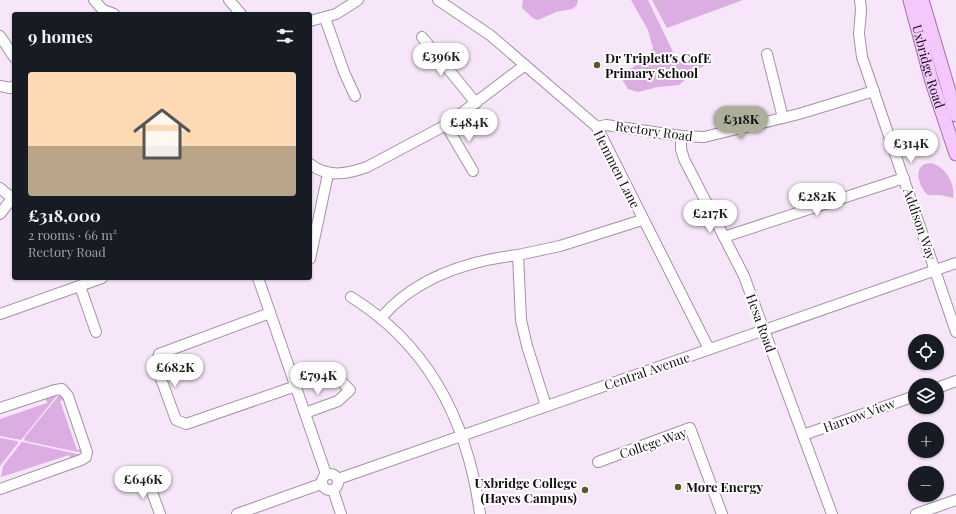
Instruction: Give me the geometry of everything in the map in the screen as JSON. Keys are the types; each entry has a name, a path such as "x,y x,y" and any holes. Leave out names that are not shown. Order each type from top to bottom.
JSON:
{"main road":[{"name":"Uxbridge Road","path":"910,0 932,82 956,154"},
{"name":"Uxbridge Road","path":"922,0 956,115"},
{"path":"932,82 932,71 941,67"}],"street":[{"path":"94,0 100,12"},
{"path":"230,0 239,12"},
{"path":"312,21 326,18 346,9 358,0"},
{"name":"Hemmen Lane","path":"438,0 454,5 597,127 642,220 709,349"},
{"name":"Addison Way","path":"860,0 860,48 956,332"},
{"path":"326,18 344,72 355,96"},
{"path":"0,36 12,54"},
{"path":"422,37 476,103"},
{"path":"767,54 783,118"},
{"path":"312,165 328,174 345,173 367,167 446,125 525,65"},
{"path":"0,86 12,87"},
{"name":"Rectory Road","path":"597,127 606,125 681,136 707,137 783,118 874,91"},
{"path":"446,125 473,171"},
{"name":"Hesa Road","path":"681,136 681,149 684,159 744,276 832,514"},
{"path":"312,250 328,174"},
{"path":"724,237 904,178"},
{"path":"0,188 12,196"},
{"path":"0,214 12,198"},
{"path":"381,318 404,296 432,278 467,265 560,246 642,220"},
{"path":"518,255 521,320 527,346 546,406"},
{"name":"Central Avenue","path":"338,479 956,263"},
{"path":"0,314 96,280"},
{"path":"259,280 326,474"},
{"path":"80,286 96,332"},
{"path":"351,297 381,318 402,336 429,370 445,397 462,436 471,465 480,514"},
{"path":"270,313 159,354 156,359 156,365 171,411 176,420 186,424 296,386"},
{"path":"944,385 956,381"},
{"path":"305,413 344,396 350,390 343,383"},
{"path":"0,408 62,389 68,396 87,452 86,457 81,460 0,489"},
{"name":"Harrow View","path":"803,435 908,398"},
{"name":"College Way","path":"598,462 690,428 722,514"},
{"path":"326,474 333,474 338,479 337,486 333,490 326,490 322,484 323,477 326,474"},
{"path":"148,478 160,514"},
{"path":"237,514 322,484"},
{"path":"333,490 341,514"},
{"path":"916,514 956,500"}],"shaded area":[{"path":"523,0 578,0 577,5 572,9 556,12 538,20 534,19 522,8"},
{"path":"631,0 648,0 674,54 678,59 681,61 689,61 707,56 711,59 710,62 695,71 679,85 658,87 638,92 628,89 623,81 624,76 627,72 645,59 653,48 648,30"},
{"path":"652,0 743,0 667,28"},
{"path":"930,163 940,167 948,176 953,186 953,198 941,195 928,195 924,191 919,182 919,171 924,164"},
{"path":"59,393 21,440 0,436 0,419 47,403 45,396"},
{"path":"61,393 66,399 60,401 77,450 83,448 83,453 25,441 24,438"},
{"path":"0,438 17,441 18,443 0,466"},
{"path":"22,442 82,455 71,460 69,455 1,477 3,466"}],"place":[{"name":"Dr Triplett's CofE Primary School","path":"597,65"},
{"name":"More Energy","path":"678,487"},
{"name":"Uxbridge College (Hayes Campus)","path":"585,490"}]}
